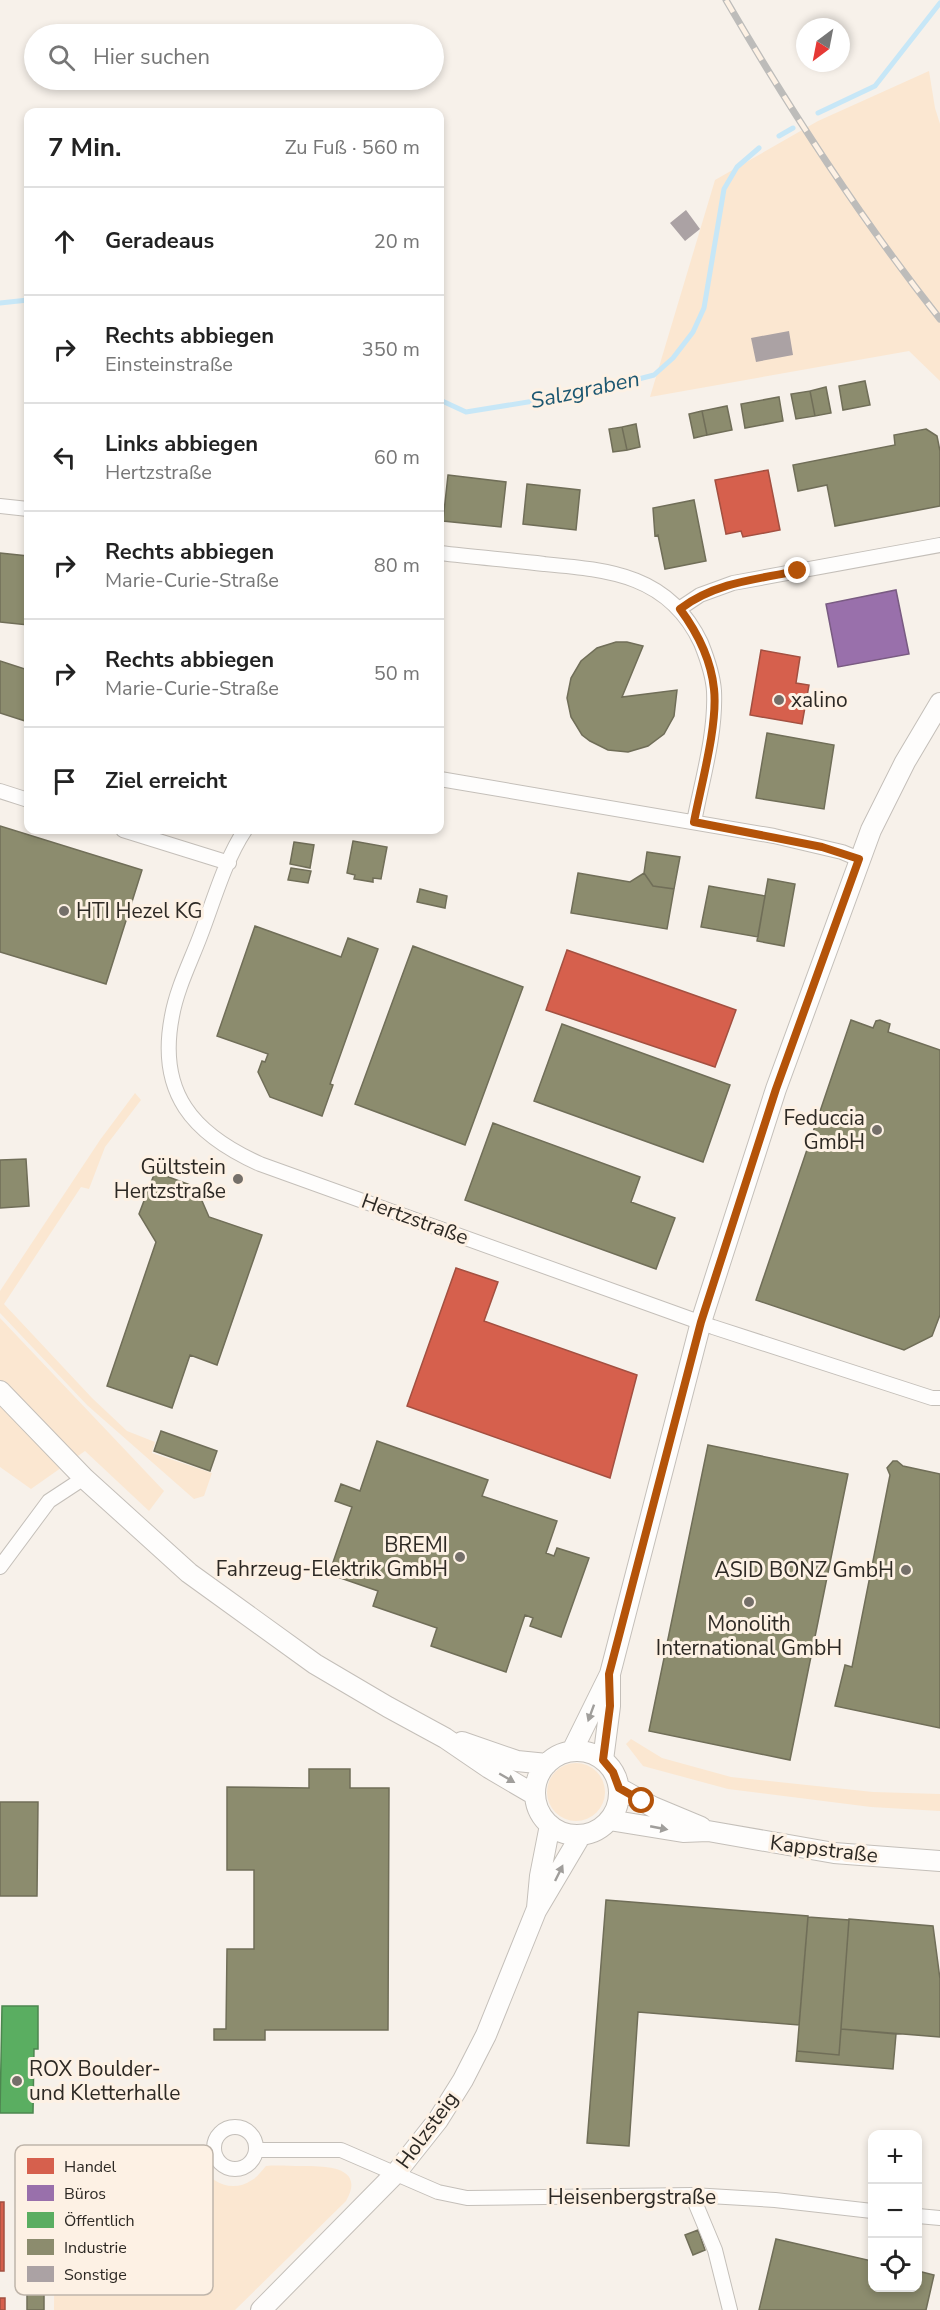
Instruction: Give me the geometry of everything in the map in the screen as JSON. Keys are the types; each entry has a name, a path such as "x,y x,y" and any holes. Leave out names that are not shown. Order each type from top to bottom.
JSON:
{"street":[{"path":"0,506 24,509"},
{"path":"680,609 700,595 733,583 940,545"},
{"path":"444,553 609,571 645,584 680,609 693,627 702,647 710,668 714,690 712,726 694,822"},
{"path":"572,1751 609,1674 701,1322 776,1089 859,859 891,788 940,703"},
{"path":"444,780 694,822 822,847 859,859"},
{"path":"0,791 24,799"},
{"path":"136,834 229,862"},
{"name":"Hertzstraße","path":"243,834 229,862 178,995 172,1014 169,1038 169,1061 172,1082 177,1094 188,1112 211,1137 232,1151 260,1164 701,1322 913,1392 940,1398"},
{"path":"0,1391 84,1478 189,1573 285,1644 368,1696 445,1738 535,1795"},
{"path":"0,1567 49,1501 84,1478"},
{"path":"603,1760 610,1706 609,1674"},
{"path":"445,1738 517,1761 547,1764"},
{"path":"572,1751 588,1753 603,1760 613,1772 619,1788 617,1805 609,1820 597,1830 581,1835 564,1833 550,1825 539,1812 535,1795 537,1778 547,1764 558,1755 572,1751"},
{"name":"Kappstraße","path":"619,1788 653,1807 708,1831"},
{"name":"Kappstraße","path":"609,1820 683,1832 708,1831 834,1852 940,1861"},
{"name":"Holzsteig","path":"536,1911 550,1825"},
{"name":"Holzsteig","path":"261,2310 396,2173 438,2120 463,2080 498,2007 536,1911 581,1835"},
{"name":"Heisenbergstraße","path":"257,2150 340,2150 438,2193 467,2198 692,2195 775,2200 868,2210"},
{"path":"692,2195 715,2250 730,2310"},
{"path":"922,2216 940,2218"}],"shaded area":[{"path":"929,71 940,124 940,381 909,351 650,397 715,180 818,121"},
{"path":"135,1093 141,1100 105,1147 89,1189 81,1187 4,1304 92,1398 127,1431 155,1442 152,1453 212,1473 204,1496 194,1499 87,1405 0,1313 0,1291 100,1140"},
{"path":"0,1318 164,1491 149,1511 85,1451 31,1489 0,1467"},
{"path":"631,1739 662,1758 731,1777 873,1792 940,1794 940,1811 871,1807 728,1789 643,1766 626,1744"},
{"path":"576,1763 587,1765 600,1776 605,1792 603,1803 592,1816 576,1821 565,1819 552,1808 547,1792 549,1781 560,1768"},
{"path":"266,2166 319,2166 339,2170 351,2180 351,2189 346,2201 235,2310 54,2310 54,2295 213,2295 213,2179 223,2184 237,2186 258,2176"}],"building: Handel":[{"path":"768,470 780,530 743,537 741,531 726,534 715,480"},
{"name":"xalino","path":"761,650 800,657 796,683 809,685 802,724 750,715"},
{"path":"567,950 736,1010 715,1067 546,1010"},
{"path":"456,1268 498,1282 484,1321 637,1375 610,1478 407,1406"},
{"path":"0,2202 4,2202 4,2271 0,2271"},
{"path":"0,2298 5,2298 5,2310 0,2310"}],"building: Büros":[{"path":"896,590 909,654 838,667 826,604"}],"building: Öffentlich":[{"name":"ROX Boulder- und Kletterhalle","path":"2,2006 38,2006 38,2049 34,2049 33,2113 0,2113"}],"building: Industrie":[{"path":"865,381 870,405 843,410 839,386"},
{"path":"826,387 831,413 815,416 810,391"},
{"path":"810,391 815,416 796,419 791,394"},
{"path":"779,397 783,421 745,428 741,404"},
{"path":"727,406 732,430 707,435 702,411"},
{"path":"702,411 707,435 694,438 689,414"},
{"path":"636,424 640,447 627,450 622,427"},
{"path":"622,427 627,450 613,452 609,429"},
{"path":"926,429 937,436 940,451 940,506 835,526 827,485 798,491 793,465 895,445 894,435"},
{"path":"448,475 506,482 501,527 444,521"},
{"path":"527,484 580,490 576,530 523,524"},
{"path":"694,500 706,561 665,569 658,535 655,536 653,508"},
{"path":"0,553 24,556 24,625 0,622"},
{"path":"616,642 643,646 622,697 677,690 674,716 664,734 648,746 628,752 608,750 582,735 571,717 567,698 571,678 581,661 597,648"},
{"path":"0,661 24,669 24,721 0,713"},
{"path":"767,733 834,745 824,809 756,798"},
{"name":"HTI Hezel KG","path":"0,826 142,870 106,984 0,952"},
{"path":"353,841 387,847 381,879 373,878 373,882 354,879 355,875 347,873"},
{"path":"294,842 314,845 310,868 290,864"},
{"path":"647,852 680,857 674,889 653,886 644,873"},
{"path":"291,868 311,871 308,883 288,880"},
{"path":"578,873 630,882 644,873 653,886 674,889 667,929 571,913"},
{"path":"768,879 795,884 784,946 757,941"},
{"path":"709,886 765,896 758,937 701,927"},
{"path":"420,889 447,896 445,908 417,902"},
{"path":"255,926 341,957 348,938 378,949 330,1084 333,1085 322,1116 270,1097 258,1072 262,1061 265,1062 268,1054 217,1036"},
{"path":"413,946 523,987 465,1145 355,1104"},
{"name":"Feduccia GmbH","path":"851,1020 873,1028 876,1021 880,1020 890,1024 888,1032 940,1050 940,1315 932,1336 904,1350 756,1300"},
{"path":"562,1024 730,1085 703,1162 534,1101"},
{"path":"493,1123 640,1177 631,1202 675,1218 656,1269 465,1200"},
{"path":"26,1159 29,1206 0,1208 0,1160"},
{"path":"155,1172 196,1187 209,1217 262,1235 217,1365 190,1355 172,1408 107,1386 156,1242 139,1214"},
{"path":"161,1431 217,1451 210,1471 154,1451"},
{"name":"BREMI Fahrzeug-Elektrik GmbH","path":"377,1441 488,1480 482,1496 557,1521 546,1553 554,1556 557,1548 589,1558 561,1637 530,1626 533,1618 525,1615 506,1672 431,1646 437,1628 373,1606 378,1591 329,1574 352,1507 335,1501 341,1484 360,1491"},
{"name":"Monolith International GmbH","path":"708,1445 848,1474 790,1760 649,1731"},
{"name":"ASID BONZ GmbH","path":"893,1461 903,1466 940,1474 940,1728 835,1706 845,1665 852,1667 890,1475 887,1468"},
{"path":"309,1769 350,1769 350,1788 389,1788 388,2030 265,2030 265,2040 214,2040 214,2029 226,2029 227,1949 254,1949 254,1870 227,1870 227,1787 309,1788"},
{"path":"0,1802 38,1802 37,1896 0,1896"},
{"path":"606,1900 808,1916 799,2025 638,2012 629,2146 587,2143"},
{"path":"808,1917 849,1920 839,2055 797,2051"},
{"path":"849,1919 933,1926 940,1979 940,2037 841,2029"},
{"path":"841,2029 896,2034 893,2069 796,2061 797,2051 839,2055"},
{"path":"698,2230 705,2250 693,2255 685,2235"},
{"path":"776,2239 868,2260 868,2292 922,2292 922,2272 934,2275 926,2310 759,2310"},
{"path":"27,2295 44,2295 44,2310 27,2310"}],"building: Sonstige":[{"path":"686,210 700,229 685,241 670,223"},
{"path":"789,331 793,355 756,362 751,338"}],"waterway":[{"name":"Salzgraben","path":"818,113 875,86 940,3"},
{"name":"Salzgraben","path":"779,136 793,128"},
{"name":"Salzgraben","path":"444,402 466,412 589,392 654,375 673,358 693,332 704,308 724,189 737,167 759,148"},
{"name":"Salzgraben","path":"0,303 24,300"}],"railway":[{"path":"726,0 827,163 882,242 940,319"}],"place":[{"name":"xalino","path":"779,700"},
{"name":"HTI Hezel KG","path":"64,911"},
{"name":"Feduccia GmbH","path":"877,1130"},
{"name":"Gültstein Hertzstraße","path":"238,1179"},
{"name":"BREMI Fahrzeug-Elektrik GmbH","path":"460,1557"},
{"name":"ASID BONZ GmbH","path":"906,1570"},
{"name":"Monolith International GmbH","path":"749,1602"},
{"name":"ROX Boulder- und Kletterhalle","path":"17,2081"}],"route":[{"path":"642,1801 619,1788 613,1772 603,1760 610,1706 609,1674 701,1322 776,1089 859,859 842,852 774,836 694,822 713,717 714,690 710,668 702,647 693,627 680,609 700,595 716,588 798,571"}]}
